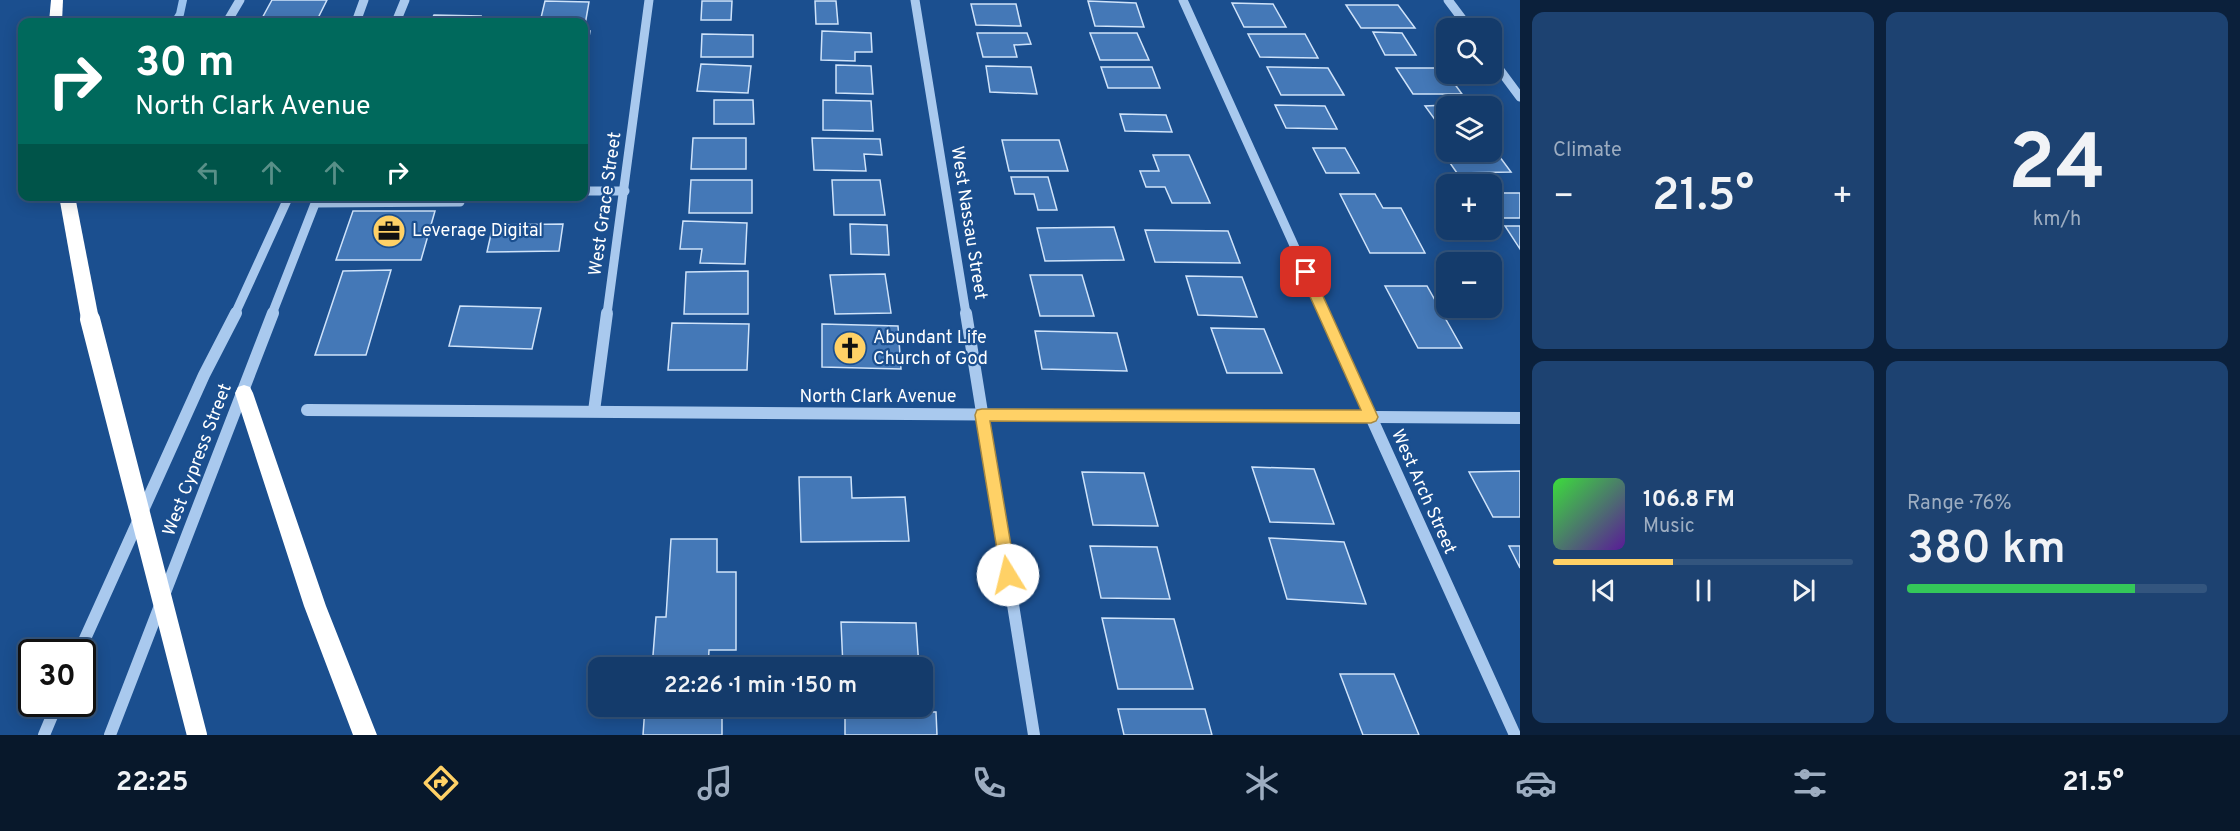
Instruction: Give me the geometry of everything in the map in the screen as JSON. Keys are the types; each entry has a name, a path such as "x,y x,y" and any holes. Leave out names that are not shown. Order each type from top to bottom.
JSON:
{"highway":[{"path":"56,18 57,0"},
{"path":"68,201 90,319 196,735"},
{"path":"244,393 315,606 365,735"}],"street":[{"path":"229,18 240,0"},
{"path":"357,18 364,0"},
{"path":"398,18 405,0"},
{"name":"West Grace Street","path":"594,411 649,0"},
{"name":"West Nassau Street","path":"915,0 1034,735"},
{"name":"West Arch Street","path":"1183,0 1515,735"},
{"path":"1448,0 1462,18"},
{"path":"1502,73 1520,97"},
{"path":"588,191 625,191"},
{"name":"West Cypress Street","path":"85,639 204,375 249,288 287,201"},
{"name":"West Cypress Street","path":"110,735 317,201"},
{"path":"388,201 460,202"},
{"name":"North Clark Avenue","path":"308,410 1520,418"},
{"path":"44,735 52,717"}],"building":[{"path":"272,0 327,0 318,18 262,18"},
{"path":"545,1 589,2 586,18 541,18"},
{"path":"702,1 732,1 731,20 701,20"},
{"path":"815,1 836,1 838,24 816,24"},
{"path":"1088,1 1136,3 1144,27 1095,26"},
{"path":"1232,3 1273,4 1286,27 1244,27"},
{"path":"971,4 1016,4 1021,26 976,25"},
{"path":"1346,5 1398,5 1415,28 1361,28"},
{"path":"434,15 481,16 480,18 432,18"},
{"path":"822,31 871,33 872,52 855,52 855,61 821,60"},
{"path":"1373,32 1402,33 1416,55 1385,55"},
{"path":"977,33 1027,33 1031,44 1014,45 1017,57 983,57"},
{"path":"1090,33 1137,33 1149,60 1100,60"},
{"path":"702,34 753,35 753,57 701,57"},
{"path":"1248,34 1305,34 1318,58 1260,57"},
{"path":"701,64 751,66 748,93 697,91"},
{"path":"836,65 871,66 873,94 836,93"},
{"path":"986,66 1031,67 1037,94 990,92"},
{"path":"1101,67 1152,67 1160,88 1108,88"},
{"path":"1267,67 1328,68 1344,95 1281,95"},
{"path":"1396,68 1436,68 1436,84 1455,84 1462,94 1413,94"},
{"path":"714,100 753,100 754,124 714,124"},
{"path":"823,100 871,101 873,131 823,130"},
{"path":"1275,105 1325,106 1337,129 1286,128"},
{"path":"1425,106 1436,106 1436,121"},
{"path":"1120,114 1166,115 1172,132 1125,131"},
{"path":"693,138 746,138 746,169 691,169"},
{"path":"812,138 880,139 882,155 864,154 866,171 814,170"},
{"path":"1002,140 1059,140 1068,171 1009,171"},
{"path":"1313,148 1345,148 1359,173 1326,173"},
{"path":"1153,155 1189,155 1210,203 1172,203 1165,187 1146,187 1140,171 1159,171"},
{"path":"1502,160 1511,172 1457,173 1449,162 1502,162"},
{"path":"1011,177 1048,177 1057,210 1038,210 1034,194 1015,194"},
{"path":"691,180 752,180 752,213 689,213"},
{"path":"832,180 880,180 885,215 834,215"},
{"path":"1502,193 1520,193 1520,218 1502,218"},
{"path":"1340,194 1375,194 1383,208 1401,208 1425,253 1370,253"},
{"path":"353,211 435,211 421,260 336,260"},
{"path":"683,221 747,223 745,264 700,263 702,249 680,249"},
{"path":"563,224 559,251 487,252 493,225"},
{"path":"850,224 887,225 889,255 851,254"},
{"path":"1505,226 1520,226 1520,249"},
{"path":"1114,227 1124,260 1045,261 1037,228"},
{"path":"1145,230 1228,231 1240,263 1155,262"},
{"path":"391,270 366,355 315,355 343,271"},
{"path":"748,271 748,314 684,314 686,272"},
{"path":"885,274 891,313 835,314 830,275"},
{"path":"1030,275 1082,275 1094,316 1040,316"},
{"path":"1186,276 1242,277 1257,317 1198,315"},
{"path":"1385,286 1427,286 1436,302 1436,318 1445,318 1462,348 1418,348"},
{"path":"460,306 541,308 532,349 449,346"},
{"path":"672,323 749,324 747,370 668,370"},
{"path":"822,324 898,326 901,369 822,367"},
{"path":"1211,328 1264,329 1282,373 1227,373"},
{"path":"1035,331 1117,333 1127,371 1042,369"},
{"path":"1252,467 1314,469 1334,524 1270,522"},
{"path":"1520,471 1520,517 1493,517 1469,472"},
{"path":"1082,472 1144,473 1158,526 1093,525"},
{"path":"799,477 851,477 852,498 905,497 909,541 801,542"},
{"path":"1269,538 1344,542 1366,604 1287,599"},
{"path":"671,539 717,539 717,572 736,572 736,650 709,650 709,657 653,657 656,617 666,617"},
{"path":"1090,546 1157,547 1170,599 1101,598"},
{"path":"1509,546 1520,546 1520,568"},
{"path":"1102,618 1174,619 1193,689 1118,689"},
{"path":"841,622 916,623 918,657 843,657"},
{"path":"1340,674 1394,674 1419,735 1363,735"},
{"path":"1118,709 1205,709 1212,735 1124,735"},
{"path":"933,712 936,712 937,735 845,735 845,717 933,717"},
{"path":"644,717 722,717 722,735 643,735"}],"waterway":[{"path":"178,18 183,0"}],"place":[{"name":"Leverage Digital","path":"389,231"},
{"name":"Abundant Life Church of God","path":"850,348"}],"route":[{"path":"1008,575 982,415 1371,417 1306,272"}]}
